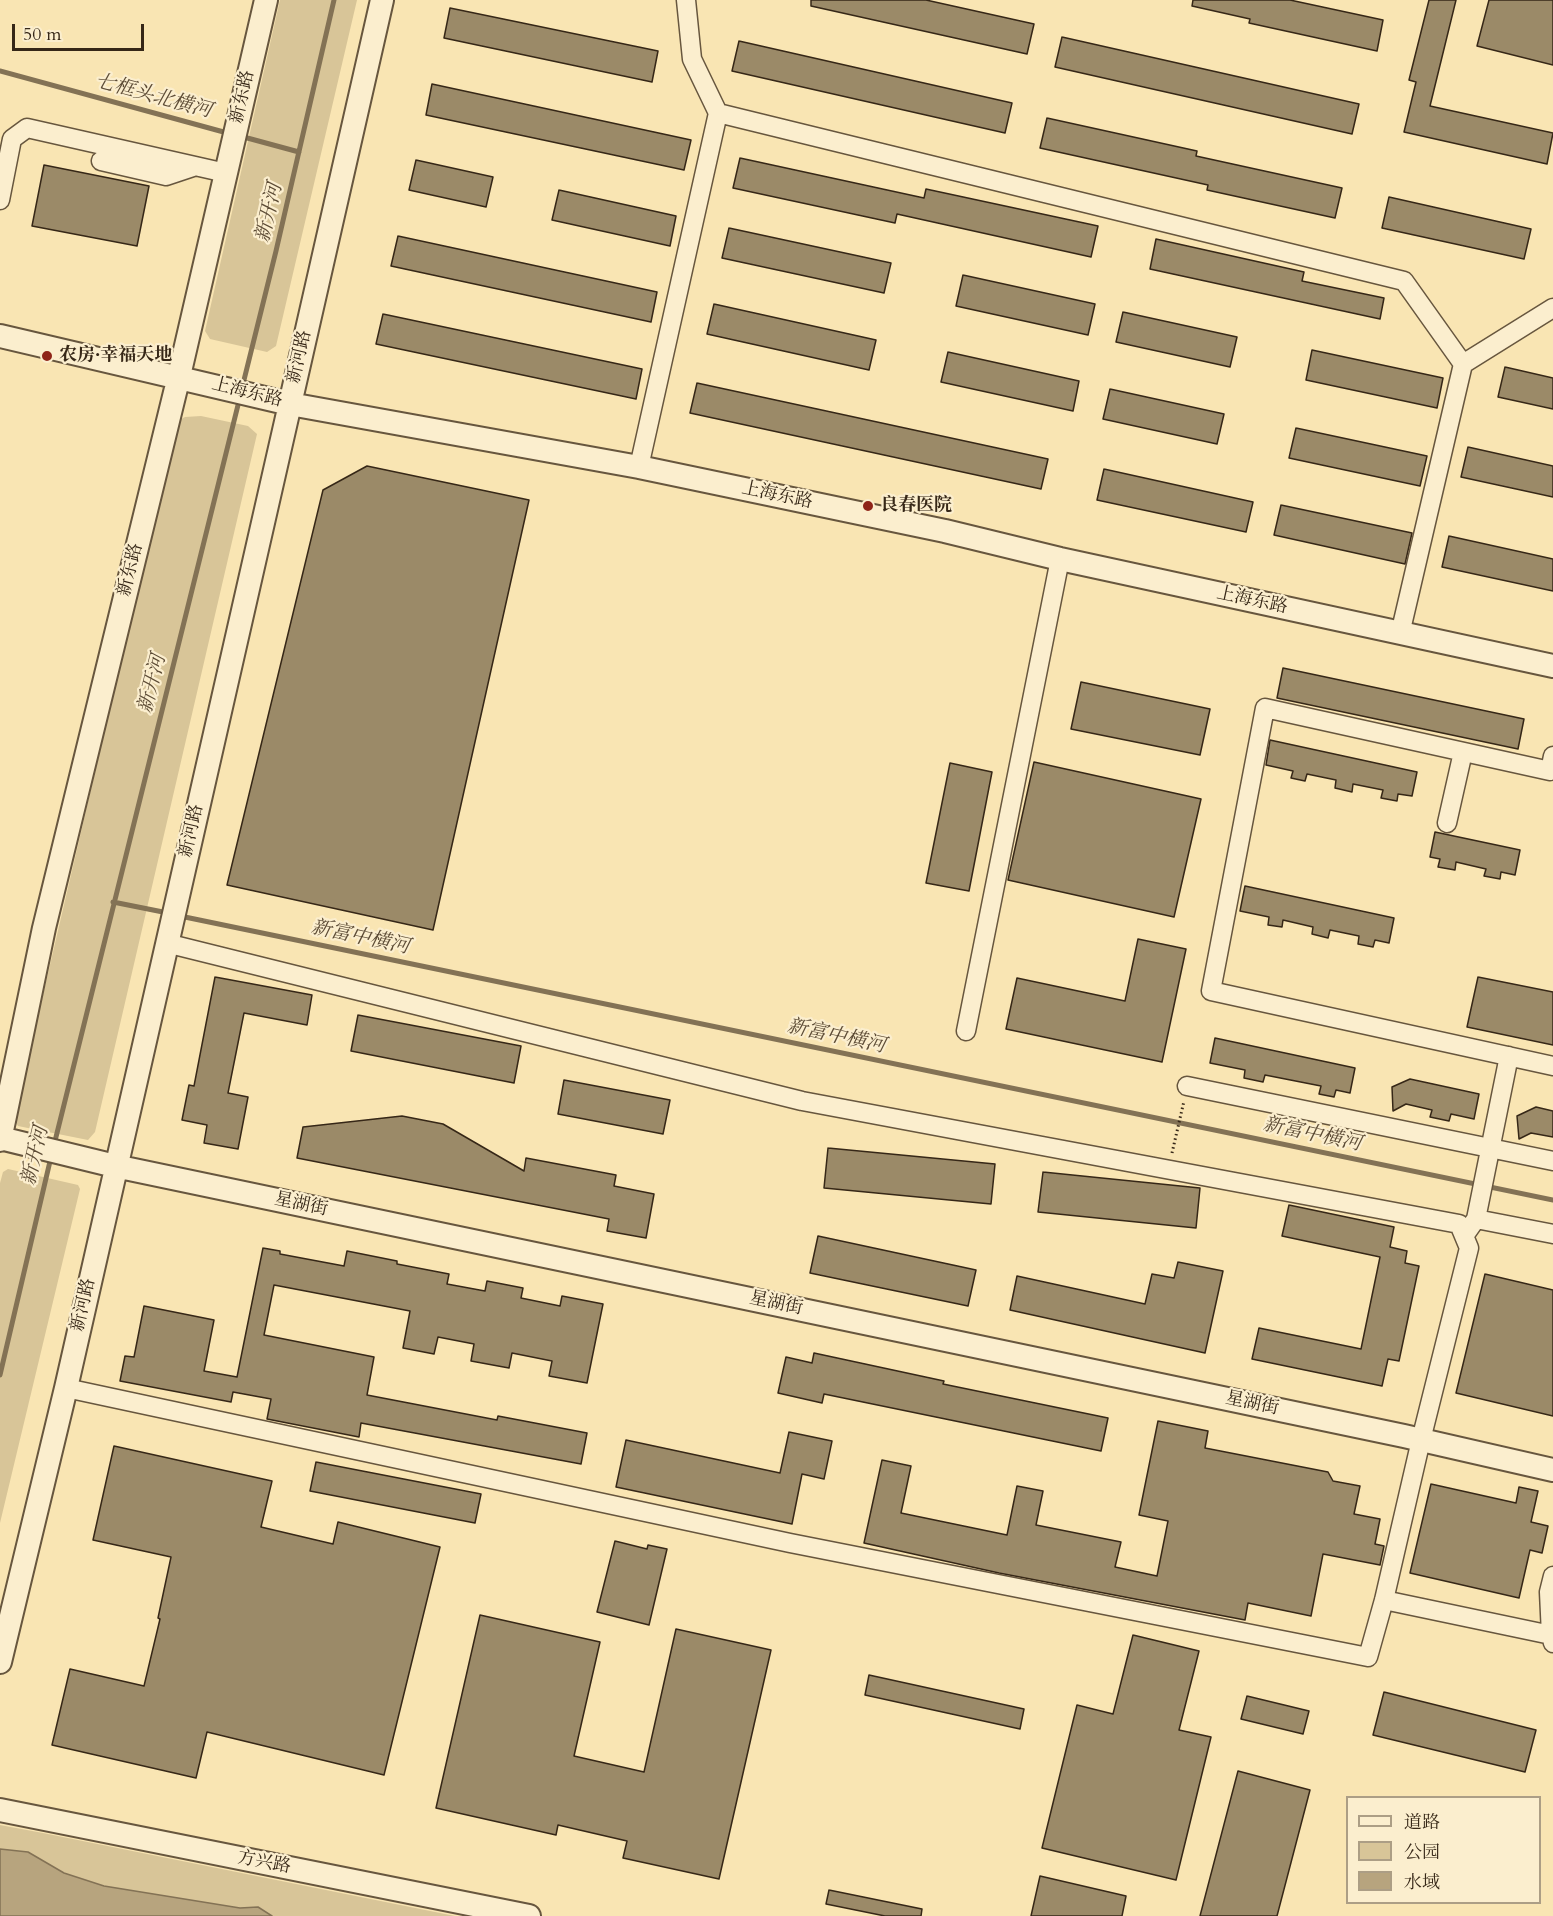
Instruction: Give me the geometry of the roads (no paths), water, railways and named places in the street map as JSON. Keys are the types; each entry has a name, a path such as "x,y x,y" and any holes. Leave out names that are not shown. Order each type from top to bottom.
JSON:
{"street":[{"name":"新东路","path":"0,1139 44,928 178,376 266,0"},
{"name":"新河路","path":"0,1662 66,1388 382,0"},
{"path":"639,467 718,113 692,59 686,0"},
{"path":"718,113 1404,281 1462,364"},
{"path":"0,200 12,140 27,128 195,166 227,166"},
{"path":"101,161 166,176 195,166"},
{"path":"1400,634 1462,364 1553,308"},
{"name":"上海东路","path":"0,336 290,404 639,467 945,531 1060,560 1553,666"},
{"path":"966,1031 1060,560"},
{"path":"1553,756 1550,771 1265,708 1211,991 1553,1066"},
{"path":"1447,823 1463,752"},
{"path":"66,1388 790,1543 1368,1657 1384,1600 1469,1248 1459,1224 802,1101 168,934"},
{"path":"1464,1236 1478,1213 1509,1056"},
{"path":"1187,1086 1553,1161"},
{"name":"星湖街","path":"0,1139 116,1166 1421,1440 1553,1470"},
{"path":"1478,1213 1553,1234"},
{"path":"1384,1600 1552,1639 1549,1592 1553,1576"},
{"name":"方兴路","path":"0,1810 529,1916"}],"water":[{"path":"0,1849 28,1852 64,1873 104,1886 240,1908 258,1907 272,1916 0,1916"}],"waterway":[{"name":"新开河","path":"242,388 334,0"},
{"name":"七框头北横河","path":"0,71 231,134"},
{"name":"七框头北横河","path":"240,136 299,152"},
{"name":"新开河","path":"54,1145 240,397"},
{"name":"新富中横河","path":"113,902 168,913"},
{"name":"新富中横河","path":"180,916 1553,1200"},
{"name":"新开河","path":"0,1375 51,1157"}],"place":[{"name":"农房·幸福天地","path":"47,356"},
{"name":"良春医院","path":"868,506"}]}
